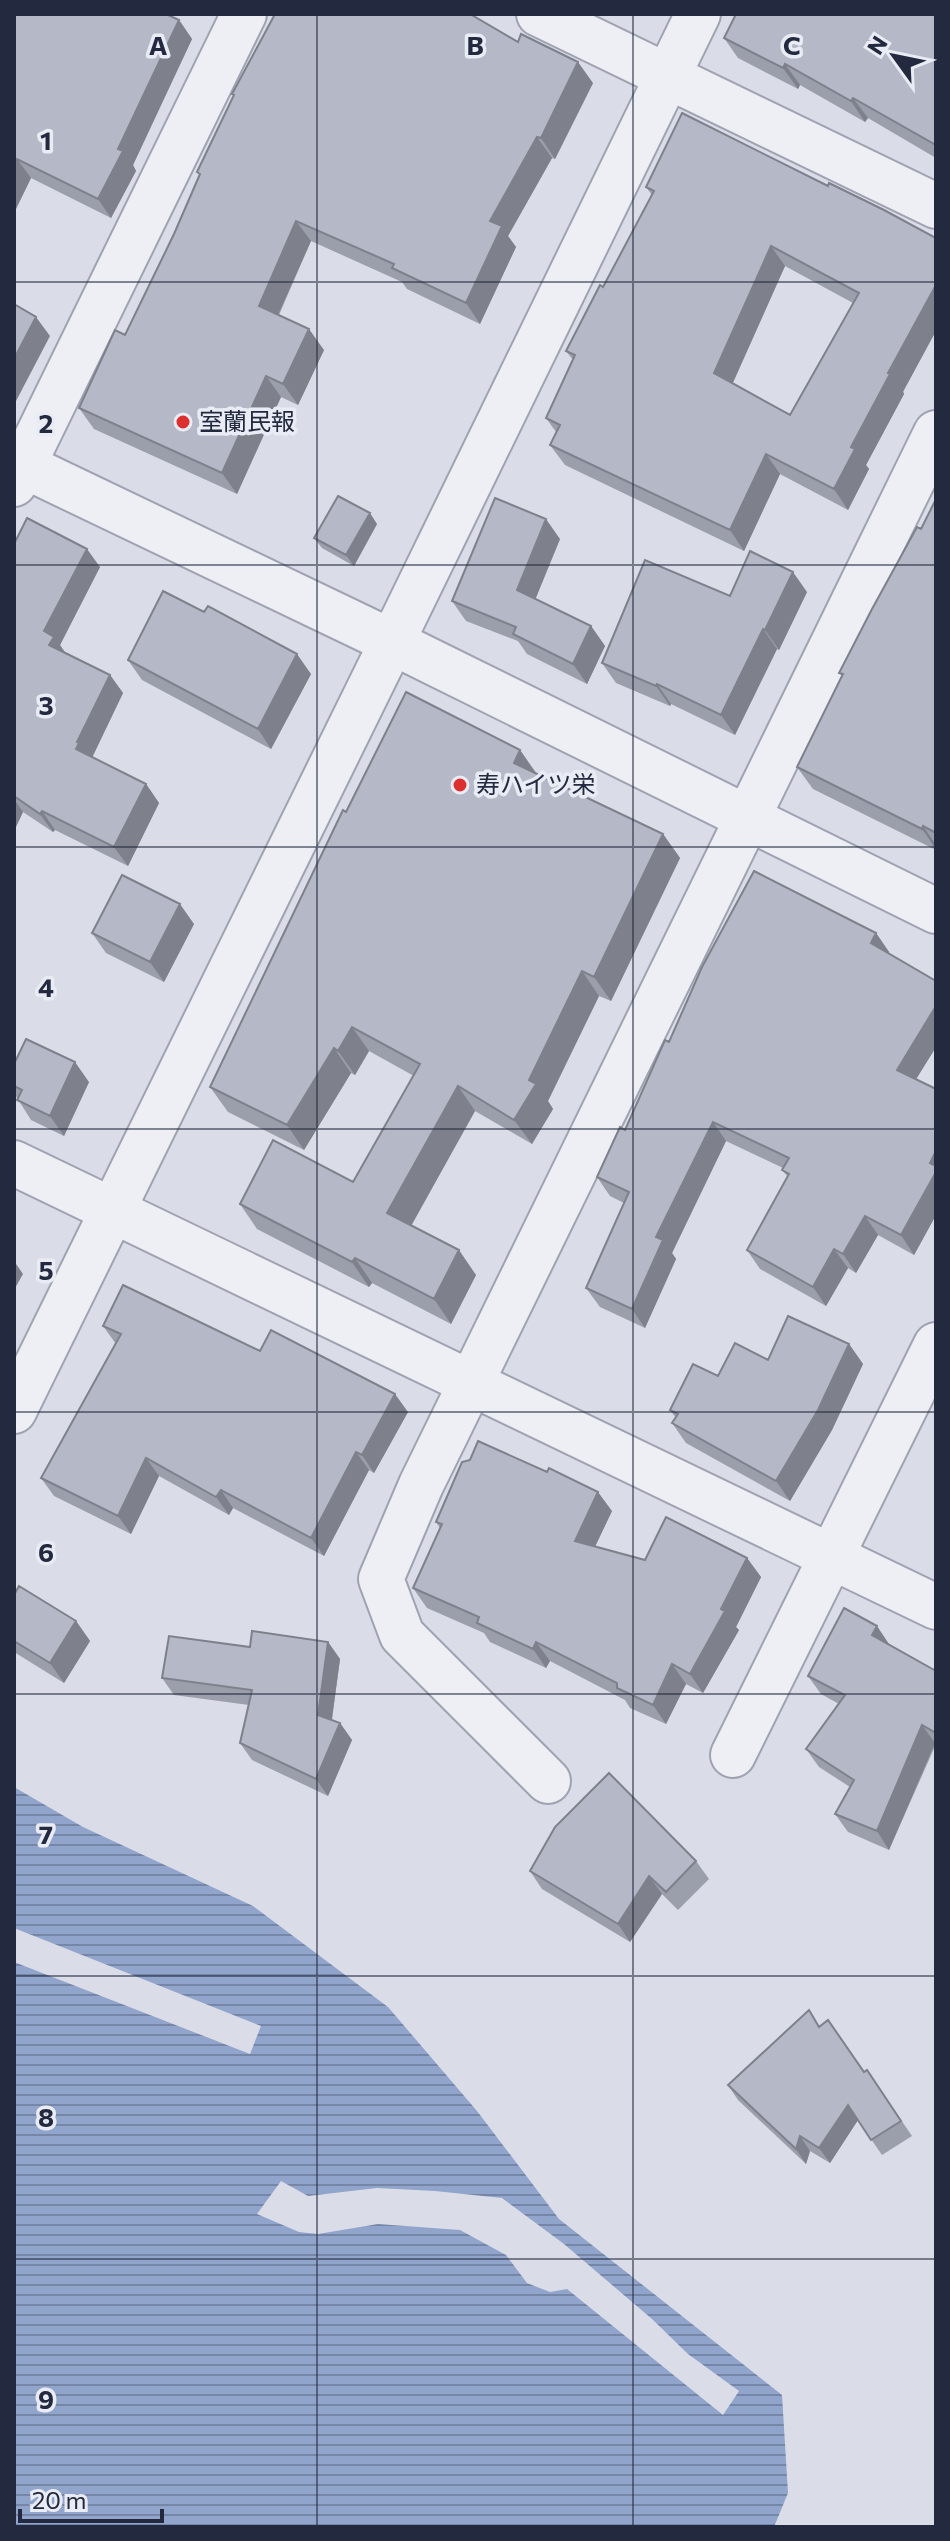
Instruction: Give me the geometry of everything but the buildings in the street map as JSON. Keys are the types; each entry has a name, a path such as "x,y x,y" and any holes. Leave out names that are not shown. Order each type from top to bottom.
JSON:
{"street":[{"path":"244,14 17,470 392,642 936,911"},
{"path":"539,14 936,206"},
{"path":"14,1411 698,14"},
{"path":"548,1781 402,1635 381,1579 421,1485 936,433"},
{"path":"14,1163 936,1607"},
{"path":"733,1755 936,1345"}],"water":[{"path":"14,1787 83,1827 253,1906 388,2007 477,2111 559,2219 782,2395 788,2493 774,2527 14,2527 14,1962 250,2054 261,2026 14,1928","holes":["281,2181 308,2196 377,2188 502,2198 564,2244 688,2354 739,2391 723,2415 567,2289 550,2292 527,2283 506,2255 460,2230 378,2224 318,2234 299,2232 257,2214"]}],"place":[{"name":"室蘭民報","path":"183,422"},
{"name":"寿ハイツ栄","path":"460,785"}]}
